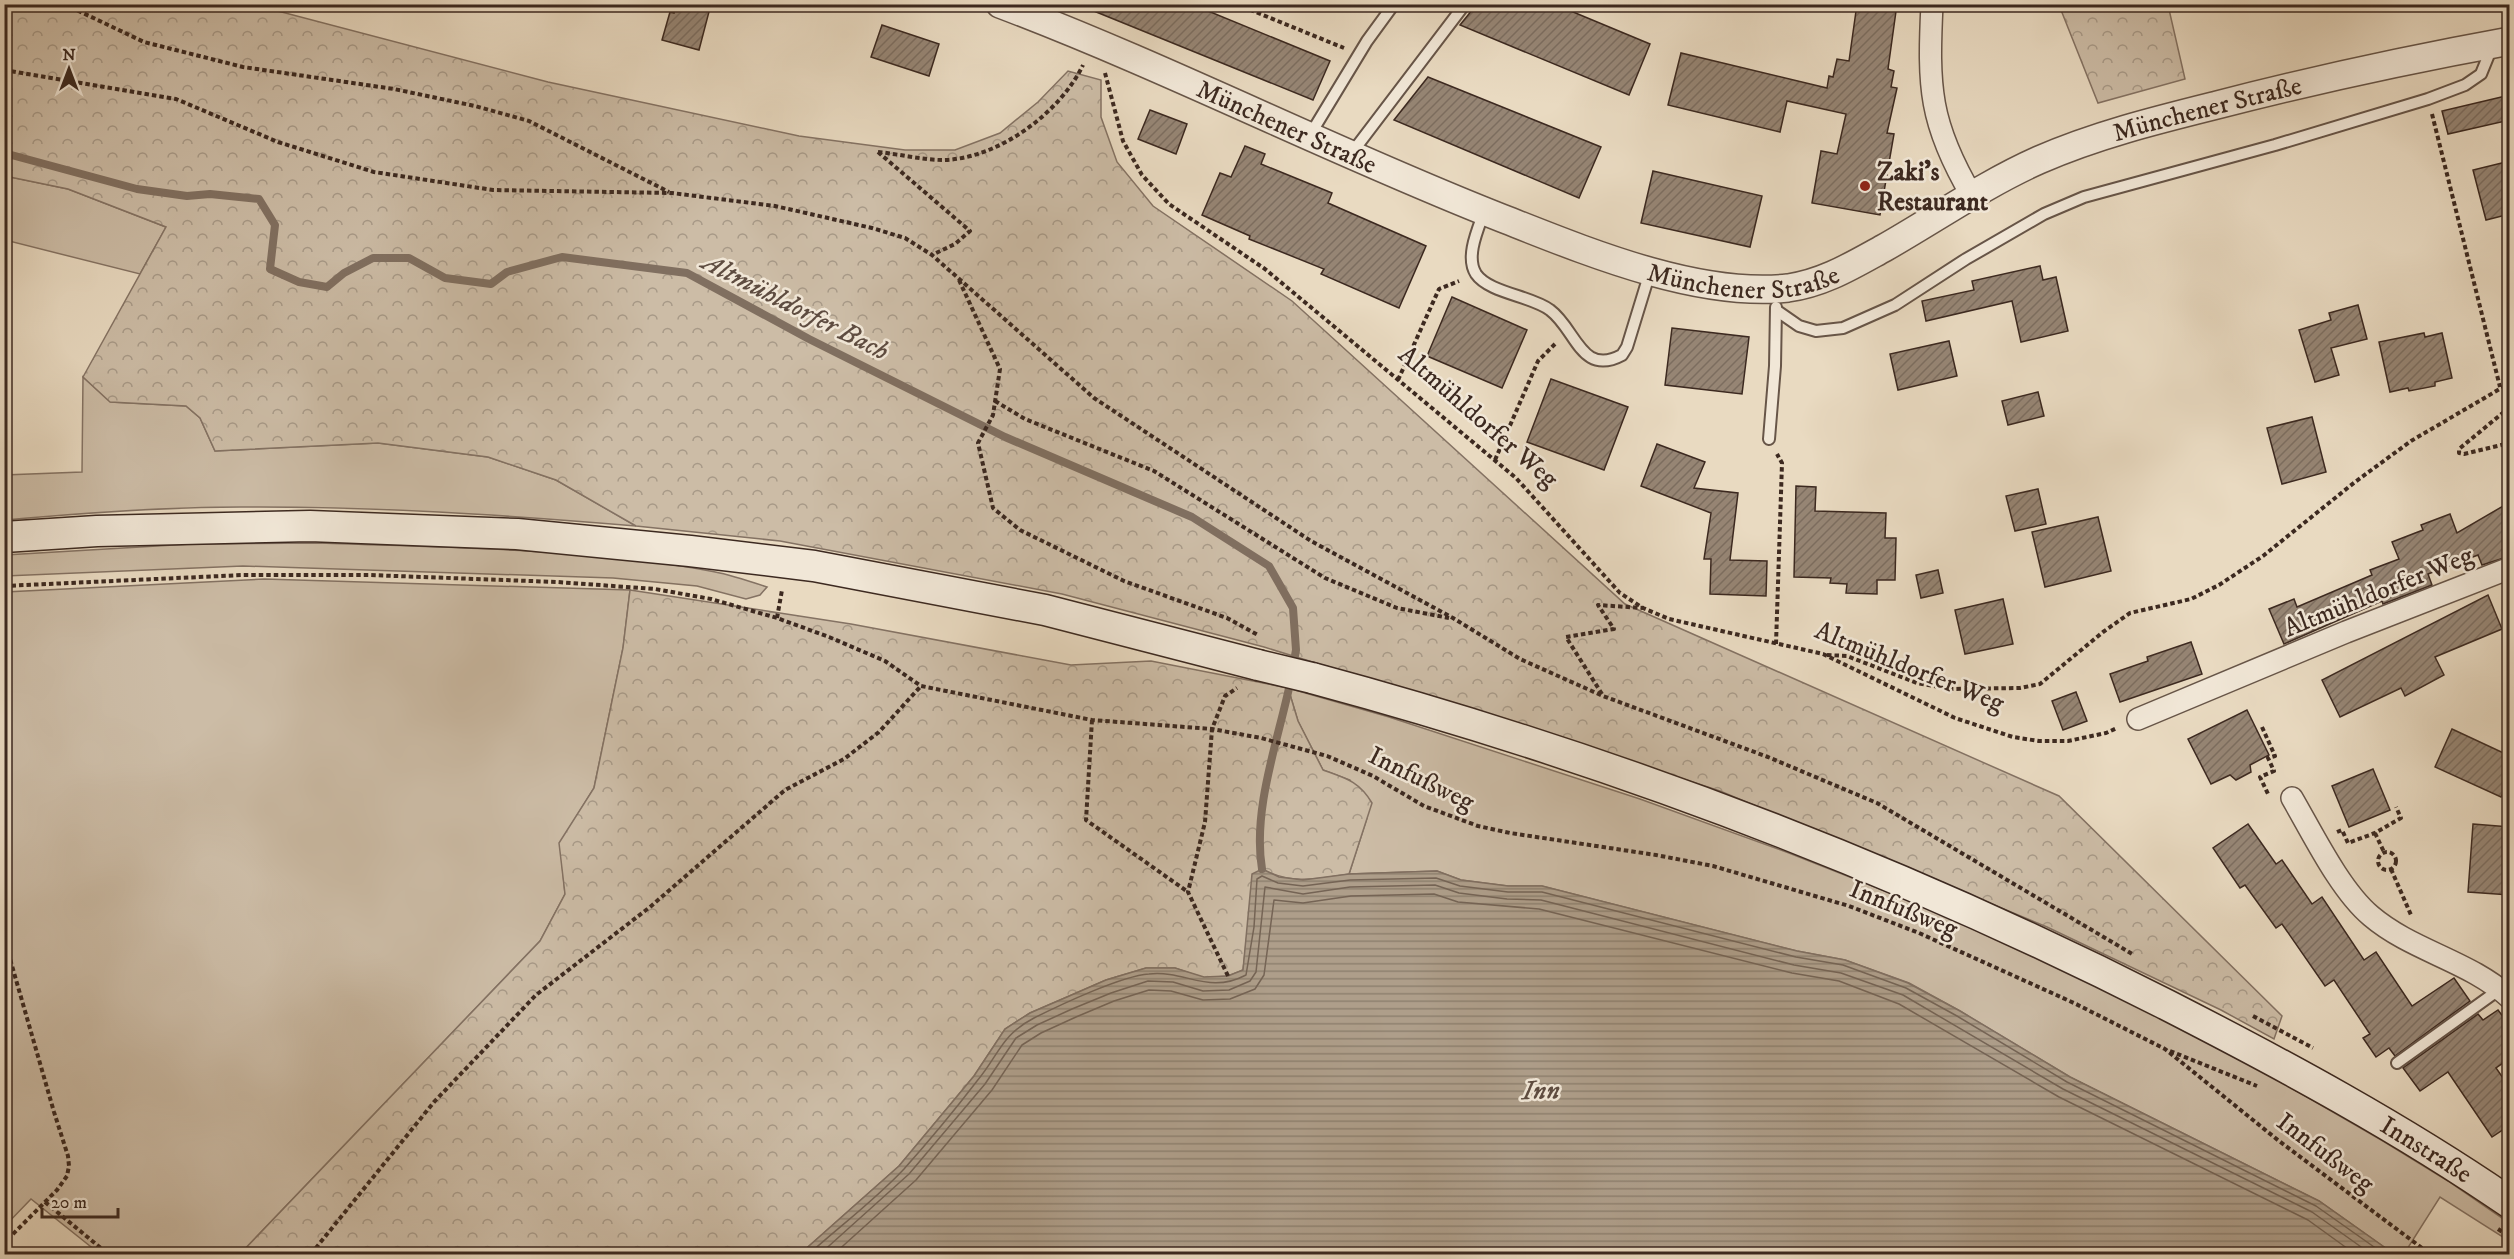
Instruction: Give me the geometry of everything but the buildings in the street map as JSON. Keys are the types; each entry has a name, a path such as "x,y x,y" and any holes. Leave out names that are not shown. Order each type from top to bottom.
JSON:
{"main road":[{"name":"Innstraße","path":"4,537 109,530 310,526 518,534 678,550 814,566 1045,610 1312,678 1430,710 1717,806 1832,851 1959,905 2065,954 2340,1097 2414,1140 2501,1214"}],"street":[{"name":"Münchener Straße","path":"1000,4 1035,11 1350,156 1575,247 1650,272 1754,290 1776,299 1825,280 2038,161 2142,124 2366,69 2502,43"},
{"path":"1932,4 1930,55 1933,104 1945,147 1972,196"},
{"name":"Altmühldorfer Weg","path":"2138,719 2346,632 2510,568"},
{"path":"2292,798 2348,890 2361,907 2387,927 2505,993"}],"lane":[{"path":"1309,137 1359,54 1394,4"},
{"path":"1350,156 1466,4"},
{"name":"Münchener Straße","path":"1776,299 1799,326 1816,330 1843,328 1895,305 1966,259 2044,214 2084,197 2275,145 2465,86 2481,74 2502,43"},
{"path":"1484,211 1472,260 1477,274 1492,286 1543,304 1559,316 1593,360 1602,362 1622,355 1627,347 1650,272"},
{"path":"1769,439 1775,366 1776,299"},
{"path":"2397,1064 2505,993"}],"path":[{"path":"64,4 144,42 232,64 393,89 475,106 529,121 672,193"},
{"path":"1236,4 1359,54"},
{"path":"4,70 176,99 278,142 374,172 493,190 672,193 775,207 872,228 904,238 932,255 1094,399 1311,541 1453,618 1520,659 1603,696 1768,757 1876,803 2072,921"},
{"path":"932,255 955,244 970,231 878,152 943,160 976,154 1023,132 1041,118 1076,81"},
{"path":"2428,99 2500,387"},
{"name":"Altmühldorfer Weg","path":"1113,104 1123,141 1142,175 1169,204 1265,269 1495,460 1516,478 1620,593 1643,608 1669,619 1823,654 1955,718 2013,737 2039,741 2068,741 2106,733 2138,719"},
{"path":"1398,380 1439,290 1477,274"},
{"path":"958,278 1000,369 993,415 978,443 993,508 1020,530 1124,581 1227,618 1255,663 1225,696 1212,729 1205,822 1188,892"},
{"path":"1495,460 1538,361 1569,331"},
{"path":"1823,654 1847,656 1917,683 1950,689 2020,688 2040,684 2103,632 2130,613 2191,600 2219,585 2263,556 2355,482 2411,441 2510,383"},
{"path":"995,401 1025,419 1154,471 1325,578 1397,608 1453,618"},
{"path":"2510,407 2459,449 2460,453 2464,454 2510,443"},
{"path":"1769,439 1782,464 1776,644"},
{"path":"4,586 243,575 369,575 557,582 655,589 711,599 777,618 829,637 885,662 921,686 879,732 844,759 785,790 650,906 536,995 434,1101 311,1254"},
{"path":"1603,696 1566,637 1614,629 1598,605 1643,608"},
{"name":"Innfußweg","path":"921,686 1092,720 1212,729 1261,738 1348,764 1424,806 1478,826 1713,866 1849,906 1919,933 2074,1003 2165,1049 2279,1141 2430,1254"},
{"path":"1092,720 1086,820 1188,892 1228,976"},
{"path":"2262,727 2275,756 2268,758 2274,771 2260,777 2273,804 2292,798"},
{"path":"2318,841 2342,830 2348,843 2375,832 2401,818 2396,807"},
{"path":"2375,832 2384,852 2394,855 2395,866 2391,869 2385,870 2378,862 2384,852"},
{"path":"2391,869 2425,947"},
{"path":"4,938 68,1156 67,1176 4,1244"},
{"path":"2165,1049 2263,1088"},
{"path":"45,1202 108,1254"},
{"path":"2501,1214 2510,1237"}],"green space":[{"path":"5,5 255,5 548,82 799,136 905,150 955,150 1000,133 1038,102 1068,71 1101,80 1101,117 1117,162 1153,206 1292,301 1625,604 2059,796 2282,1016 2274,1039 2221,1010 2047,927 1720,791 1264,647 1062,594 780,541 636,526 556,480 488,457 378,443 215,451 200,418 186,406 110,402 83,377 166,227 68,189 5,176"},
{"path":"2059,5 2168,5 2185,79 2098,103"},
{"path":"5,176 68,189 166,227 140,274 5,240"},
{"path":"83,377 111,402 186,406 200,418 215,451 378,443 488,457 556,480 636,526 438,512 290,507 152,509 5,520 4,475 82,472"},
{"path":"320,543 565,553 662,563 717,572 767,587 760,595 746,599 697,586 613,578 243,566 5,576 5,555 191,544"},
{"path":"264,579 630,590 623,648 594,788 560,843 565,894 540,941 240,1254 100,1254 31,1199 5,1226 5,592"},
{"path":"630,590 851,624 1071,665 1151,661 1288,688 1298,721 1323,770 1357,785 1372,803 1349,874 1315,879 1294,879 1262,869 1248,926 1243,970 1228,976 1204,978 1175,968 1146,968 1106,980 1030,1013 1005,1029 974,1076 899,1166 800,1254 240,1254 540,941 565,894 559,843 594,788 623,648"},
{"path":"1288,688 1389,717 1640,799 1789,853 1913,902 2030,953 2219,1046 2383,1141 2448,1181 2509,1223 2509,1241 2440,1197 2404,1254 2394,1254 2319,1201 2070,1077 1909,983 1845,960 1797,951 1542,886 1508,886 1461,880 1437,871 1349,874 1367,818 1350,780 1323,770 1298,721"}],"water":[{"name":"Inn","path":"1262,869 1279,877 1303,880 1349,874 1437,871 1461,880 1508,886 1542,886 1797,951 1845,960 1908,983 1960,1011 2070,1077 2319,1201 2394,1254 800,1254 899,1166 974,1076 1005,1029 1030,1013 1106,980 1146,968 1175,968 1204,977 1228,976 1243,970 1252,874"}],"waterway":[{"name":"Altmühldorfer Bach","path":"4,153 137,189 187,196 210,194 259,199 275,225 270,269 299,282 327,287 344,273 373,258 409,258 445,278 491,284 507,272 562,257 687,273 809,339 1005,437 1192,517 1269,566 1293,608 1296,650 1293,667"},
{"name":"Altmühldorfer Bach","path":"1262,869 1260,846 1264,798 1291,679"}],"place":[{"name":"Zaki's Restaurant","path":"1865,186"}]}
